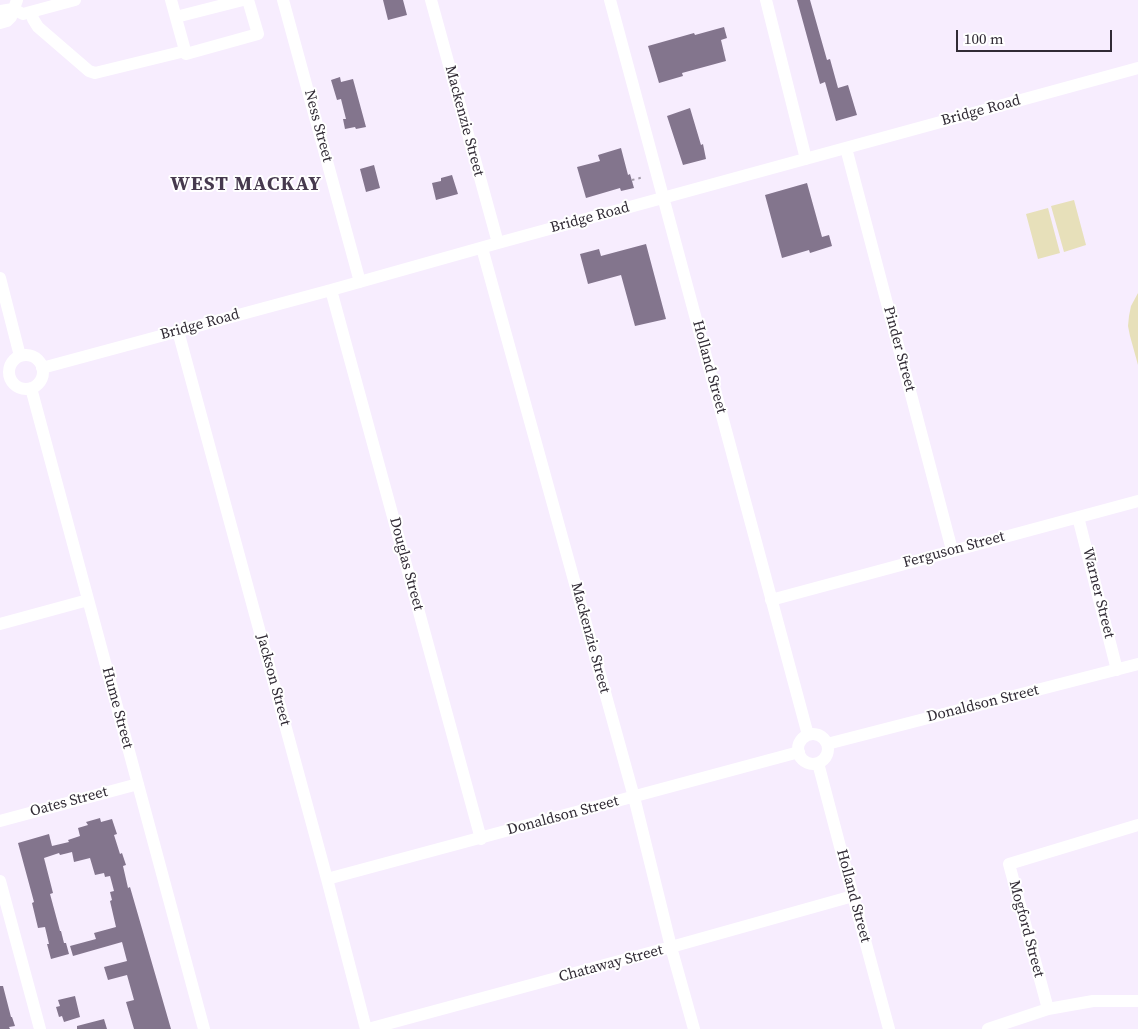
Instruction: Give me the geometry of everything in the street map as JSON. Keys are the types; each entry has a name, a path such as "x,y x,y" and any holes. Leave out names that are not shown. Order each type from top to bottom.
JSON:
{"street":[{"path":"15,4 23,14 76,0"},
{"path":"171,0 186,54 258,34 248,0"},
{"path":"176,17 243,0"},
{"name":"Ness Street","path":"283,0 360,282"},
{"name":"Mackenzie Street","path":"431,0 498,243"},
{"name":"Holland Street","path":"610,0 808,735"},
{"path":"766,0 806,159"},
{"path":"0,12 15,4"},
{"path":"0,23 7,21 11,17 15,4"},
{"path":"32,12 35,23 38,26 89,71 95,73 185,51"},
{"name":"Bridge Road","path":"42,368 1138,68"},
{"name":"Pinder Street","path":"846,148 952,550"},
{"name":"Mackenzie Street","path":"482,248 634,798 671,947 694,1029"},
{"path":"0,278 20,356"},
{"name":"Douglas Street","path":"331,290 481,838"},
{"name":"Jackson Street","path":"178,331 367,1029"},
{"path":"20,356 32,356 37,359 42,368 41,379 38,384 31,388 16,386 5,378 13,361 20,356"},
{"name":"Hume Street","path":"31,388 204,1029"},
{"name":"Ferguson Street","path":"771,600 1138,501"},
{"name":"Warner Street","path":"1078,517 1117,670"},
{"path":"0,624 88,600"},
{"name":"Donaldson Street","path":"827,744 1138,664"},
{"path":"816,734 821,736 827,744 827,754 822,761 810,763 801,757 799,752 800,741 808,735 816,734"},
{"name":"Donaldson Street","path":"327,879 634,798 799,752"},
{"name":"Holland Street","path":"818,762 889,1029"},
{"name":"Oates Street","path":"0,821 138,784"},
{"name":"Mogford Street","path":"1048,1009 1008,864 1138,826"},
{"path":"1,889 40,1029"},
{"name":"Chataway Street","path":"367,1029 853,896"},
{"path":"988,1029 1048,1009 1093,1001 1138,1000"}],"path":[{"path":"632,180 644,177"}],"shaded area":[{"path":"1074,200 1086,245 1064,252 1051,206"},
{"path":"1048,208 1060,253 1038,259 1026,214"},
{"path":"1138,293 1138,365 1128,326 1131,306"}],"building":[{"path":"383,0 403,0 407,15 388,20"},
{"path":"797,0 810,0 827,60 830,59 838,88 848,85 857,115 836,121 825,82 820,84"},
{"path":"724,27 727,38 721,40 726,61 682,73 683,76 659,83 648,46"},
{"path":"340,77 341,82 353,79 366,127 345,129 343,119 346,119 341,99 337,100 331,80"},
{"path":"690,108 701,145 703,144 706,159 683,165 667,116"},
{"path":"621,148 628,175 630,174 634,188 621,191 620,188 586,198 577,167 600,161 598,155"},
{"path":"374,165 380,188 366,192 360,169"},
{"path":"452,175 458,194 436,200 432,183"},
{"path":"807,183 822,237 829,235 832,246 810,253 809,250 782,258 765,195"},
{"path":"646,244 666,319 635,326 621,275 588,284 580,254 599,249 601,256"},
{"path":"100,818 101,822 112,819 117,834 114,835 126,865 123,866 128,888 130,887 171,1029 134,1029 126,1002 134,1000 127,975 108,980 104,967 127,961 122,942 73,956 70,946 96,939 94,933 116,927 110,901 112,900 110,892 114,891 110,876 105,877 104,873 95,875 90,858 74,862 72,852 60,855 59,853 44,858 53,893 50,894 60,931 69,954 51,959 45,927 38,928 32,903 34,902 18,843 49,834 52,846 69,842 68,840 80,836 78,828 88,825 86,822"},
{"path":"0,986 3,986 15,1026 9,1027 10,1029 0,1029"},
{"path":"75,996 80,1017 64,1022 62,1016 59,1017 56,1007 60,1006 58,1000"},
{"path":"104,1019 107,1029 77,1029 77,1026"}],"district":[{"name":"WEST MACKAY","path":"246,185"}]}
